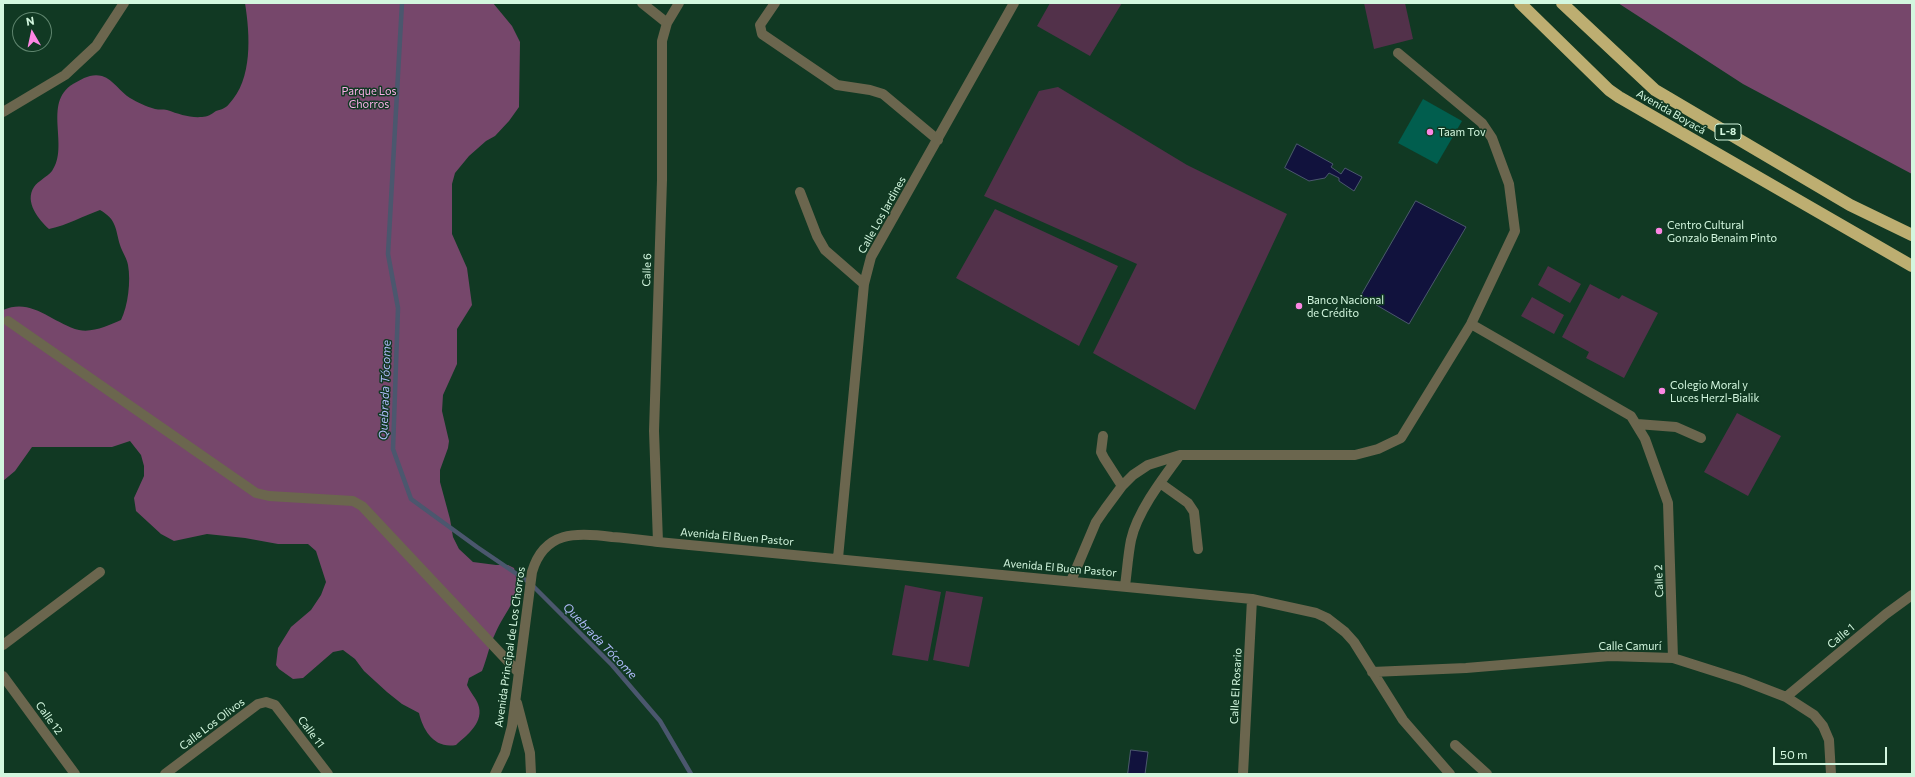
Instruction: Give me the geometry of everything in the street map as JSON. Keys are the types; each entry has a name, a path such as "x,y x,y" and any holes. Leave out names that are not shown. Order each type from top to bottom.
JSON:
{"highway":[{"name":"Avenida Boyacá","path":"1520,3 1609,90 1619,97 1912,266"},
{"name":"Avenida Boyacá","path":"1562,3 1655,90 1850,205 1912,235"}],"street":[{"path":"3,112 65,75 96,46 124,3"},
{"path":"642,3 667,23"},
{"name":"Calle 6","path":"658,542 654,431 662,180 662,41 667,23 679,3"},
{"path":"775,3 760,25 762,34 838,85 870,90 883,94 938,140"},
{"name":"Calle Los Jardines","path":"838,558 864,284 871,257 1014,3"},
{"path":"1071,581 1096,522 1122,486 1133,475 1148,465 1180,455 1355,455 1378,449 1401,438 1471,324 1515,231 1509,184 1492,138 1482,123 1398,53"},
{"path":"800,192 817,236 825,250 864,284"},
{"path":"8,321 256,492 269,496 353,501 362,506 520,673"},
{"path":"1471,324 1631,416 1637,424 1676,427 1701,438"},
{"name":"Calle 2","path":"1637,424 1645,439 1668,503 1673,658"},
{"path":"1103,436 1101,452 1122,486"},
{"path":"1125,586 1131,539 1143,512 1160,483 1180,455"},
{"path":"1160,483 1188,503 1194,512 1198,549"},
{"name":"Avenida Principal de Los Chorros","path":"495,774 505,753 512,726 532,572 535,561 541,551 551,542 573,534 588,534"},
{"name":"Avenida El Buen Pastor","path":"588,534 1252,599 1316,613 1327,618 1345,632 1354,642 1403,720 1450,774"},
{"path":"3,645 100,572"},
{"name":"Calle 1","path":"1786,697 1886,614 1912,595"},
{"name":"Calle El Rosario","path":"1243,774 1252,599"},
{"name":"Calle Camurí","path":"1372,672 1466,668 1610,656 1673,658 1742,680 1786,697 1814,715 1823,726 1829,740 1831,774"},
{"name":"Calle 12","path":"3,676 75,774"},
{"path":"516,699 530,753 531,774"},
{"name":"Calle Los Olivos","path":"165,774 258,704 266,702 275,705"},
{"name":"Calle 11","path":"275,705 328,774"},
{"path":"1455,745 1487,774"}],"shaded area":[{"path":"1050,3 1122,3 1090,56 1037,26"},
{"path":"1364,3 1405,3 1413,39 1374,49"},
{"path":"1058,87 1187,165 1287,214 1195,410 1093,353 1137,264 984,196 1039,91"},
{"path":"1297,144 1333,164 1331,167 1341,174 1345,168 1362,177 1354,191 1339,181 1339,178 1329,173 1325,178 1309,181 1285,168"},
{"path":"1416,201 1466,227 1409,324 1361,296"},
{"path":"995,209 1118,266 1079,346 956,278"},
{"path":"1548,266 1581,284 1570,303 1538,285"},
{"path":"1590,284 1619,299 1622,295 1658,313 1624,378 1586,358 1589,352 1562,337"},
{"path":"1532,297 1564,315 1554,334 1521,316"},
{"path":"1737,413 1781,436 1748,496 1704,472"},
{"path":"905,585 941,592 928,661 892,655"},
{"path":"946,591 983,597 969,667 933,660"},
{"path":"1131,750 1148,752 1145,774 1128,774"}],"green space":[{"name":"Parque Los Chorros","path":"245,3 493,3 512,26 520,42 519,107 509,121 495,136 486,141 469,156 455,173 452,184 452,234 467,268 472,305 457,329 457,364 443,395 442,411 449,441 440,470 440,482 450,519 453,537 459,549 473,562 508,565 514,568 516,578 515,596 493,639 482,671 469,678 467,685 478,704 480,711 479,717 474,728 456,745 442,744 431,737 423,726 419,713 402,704 387,692 364,671 355,659 343,650 333,652 303,678 293,679 276,665 278,648 291,627 311,610 321,595 326,582 316,551 308,544 278,544 245,538 207,534 174,541 161,534 136,511 134,498 144,476 144,466 141,455 130,441 112,447 32,447 15,471 3,481 3,310 13,307 33,309 42,312 69,327 84,331 101,328 121,320 128,293 129,271 127,262 110,217 100,210 69,223 49,229 37,216 32,205 31,193 34,187 52,171 57,161 59,150 57,113 59,102 64,92 83,78 98,75 110,80 130,98 155,109 167,110 193,117 204,117 223,109 237,94 246,69 248,56 248,29"},
{"path":"1618,3 1912,3 1912,174 1743,84"}],"building":[{"name":"Taam Tov","path":"1423,99 1462,121 1437,164 1398,143"}],"waterway":[{"name":"Quebrada Tócome","path":"402,3 388,254 398,308 393,449 411,499 530,583 612,665 660,721 691,774"}],"place":[{"name":"Taam Tov","path":"1430,132"},
{"name":"Centro Cultural Gonzalo Benaim Pinto","path":"1659,231"},
{"name":"Banco Nacional de Crédito","path":"1299,306"},
{"name":"Colegio Moral y Luces Herzl-Bialik","path":"1662,391"}]}
